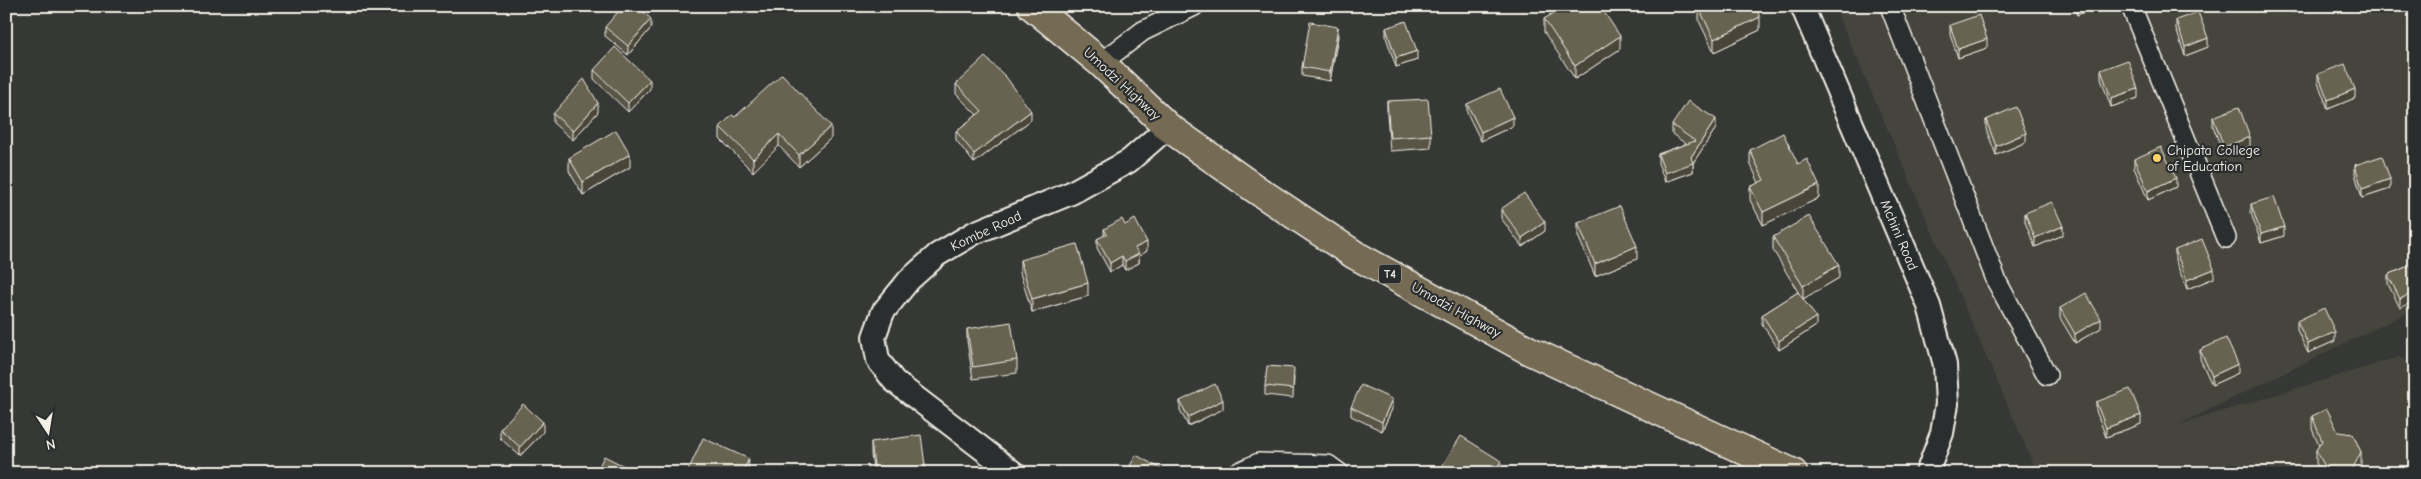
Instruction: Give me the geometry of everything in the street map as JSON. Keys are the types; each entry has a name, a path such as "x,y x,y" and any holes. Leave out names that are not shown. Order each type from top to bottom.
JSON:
{"highway":[{"name":"Umodzi Highway","path":"1032,6 1101,63 1168,127 1257,190 1355,255 1530,351 1793,473"}],"street":[{"path":"1101,63 1143,31 1194,6"},
{"name":"Mchini Road","path":"1802,6 1929,306 1945,365 1947,404 1942,433 1927,473"},
{"path":"1890,6 1997,282 2047,375"},
{"path":"2131,6 2226,238"},
{"name":"Kombe Road","path":"1014,473 894,381 878,360 874,336 883,312 909,280 937,255 974,233 1072,193 1096,180 1129,161 1168,127"},
{"path":"1237,473 1259,463 1328,466 1339,473"}],"shaded area":[{"name":"Chipata College of Education","path":"1834,6 2415,6 2415,309 2178,425 2399,357 2415,365 2415,473 2097,473 2097,465 2081,473 2037,473"}],"building":[{"path":"623,6 637,6 651,19 628,46 605,27"},
{"path":"1553,6 1600,6 1620,36 1575,66 1544,19 1554,13 1550,8"},
{"path":"1703,6 1755,6 1760,17 1714,39 1699,8"},
{"path":"2198,12 2208,38 2185,47 2176,20"},
{"path":"1979,15 1987,39 1958,49 1950,25"},
{"path":"1406,21 1417,51 1396,58 1386,28"},
{"path":"1310,22 1338,27 1330,72 1302,67"},
{"path":"615,47 650,80 628,103 594,70"},
{"path":"985,57 1006,77 1031,111 974,154 956,131 982,111 956,84"},
{"path":"2128,60 2138,89 2111,98 2101,70"},
{"path":"2345,64 2355,89 2328,100 2318,74"},
{"path":"782,74 831,126 799,155 779,134 753,159 720,127 732,115 735,117"},
{"path":"584,79 598,103 573,131 553,114"},
{"path":"1500,89 1513,117 1481,132 1467,104"},
{"path":"1428,99 1431,135 1390,138 1387,101"},
{"path":"1688,101 1716,119 1691,157 1693,163 1665,173 1658,154 1695,141 1672,125"},
{"path":"2016,107 2026,133 1996,146 1986,120"},
{"path":"2239,107 2250,137 2224,147 2213,117"},
{"path":"616,130 630,154 583,182 569,158"},
{"path":"1783,133 1798,164 1807,159 1819,185 1763,212 1750,187 1764,180 1750,150"},
{"path":"2161,147 2176,178 2148,191 2134,159"},
{"path":"2382,156 2390,179 2362,189 2355,165"},
{"path":"1524,193 1545,222 1522,238 1501,209"},
{"path":"2274,197 2284,227 2261,234 2251,204"},
{"path":"2052,202 2063,226 2035,238 2025,213"},
{"path":"1620,206 1637,246 1595,264 1578,223"},
{"path":"1809,216 1839,265 1803,286 1773,237"},
{"path":"1122,219 1125,225 1135,219 1147,242 1135,248 1139,254 1125,261 1122,256 1110,263 1097,239 1107,234 1104,229"},
{"path":"2202,239 2214,269 2187,280 2175,250"},
{"path":"1077,244 1088,283 1032,299 1020,260"},
{"path":"2415,263 2415,292 2400,299 2388,275"},
{"path":"1798,292 1816,317 1779,341 1762,315"},
{"path":"2086,293 2101,319 2075,334 2060,308"},
{"path":"2324,308 2335,332 2308,344 2297,321"},
{"path":"1011,322 1017,360 973,367 967,329"},
{"path":"2226,338 2238,364 2212,376 2200,350"},
{"path":"1267,366 1294,368 1293,389 1265,386"},
{"path":"1215,384 1223,400 1188,417 1180,401"},
{"path":"1361,385 1392,399 1382,422 1351,407"},
{"path":"2130,389 2141,415 2106,428 2096,402"},
{"path":"523,404 543,422 520,447 500,429"},
{"path":"2327,409 2338,432 2353,434 2361,452 2353,468 2347,473 2331,473 2316,450 2322,441 2312,416"},
{"path":"921,435 926,473 875,473 871,442"},
{"path":"1461,436 1501,461 1493,473 1453,473 1442,466"},
{"path":"703,438 749,459 742,473 687,473"},
{"path":"1136,455 1167,472 1126,473"},
{"path":"604,456 638,473 596,473"}],"place":[{"name":"Chipata College of Education","path":"2157,158"}]}
